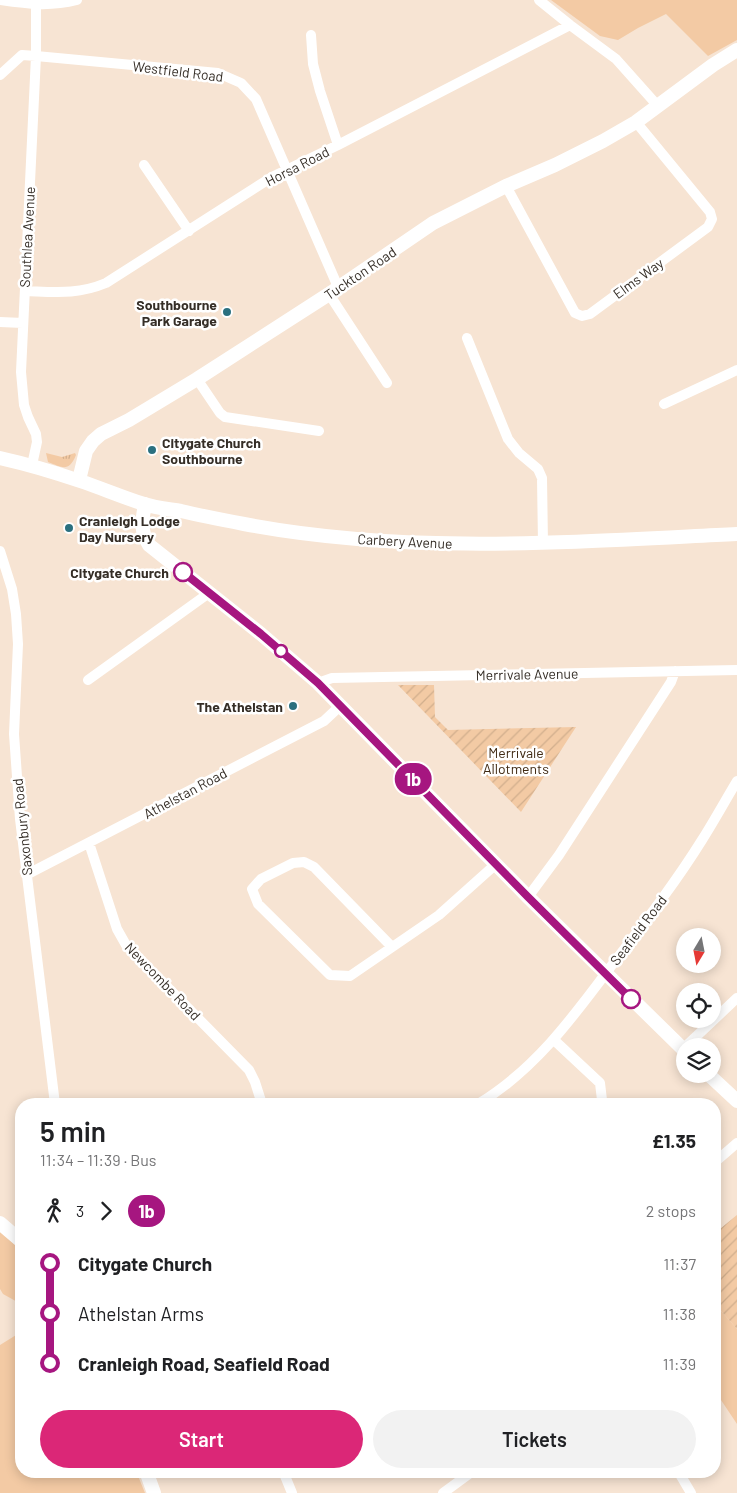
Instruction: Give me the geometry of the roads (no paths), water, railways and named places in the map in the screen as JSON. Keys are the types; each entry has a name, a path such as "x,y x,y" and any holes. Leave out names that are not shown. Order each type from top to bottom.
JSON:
{"street":[{"path":"0,0 36,5 59,4 77,0"},
{"path":"538,0 616,59 657,105"},
{"name":"Southlea Avenue","path":"32,465 37,442 36,434 24,405 21,372 36,56 36,5"},
{"name":"Horsa Road","path":"25,291 57,293 92,289 106,284 272,177 570,26"},
{"path":"311,35 313,64 338,145"},
{"name":"Tuckton Road","path":"79,480 86,451 101,434 129,420 197,379 334,290 432,223 603,141 636,122 713,65 737,50"},
{"path":"0,75 22,56 36,56"},
{"name":"Westfield Road","path":"36,56 218,73 231,78 247,88 256,99 287,169 334,290 387,384"},
{"name":"Elms Way","path":"506,186 575,313 582,316 590,314 708,227 712,219 710,212 636,122"},
{"path":"144,165 189,232"},
{"path":"0,322 23,323"},
{"path":"467,338 508,438 519,453 538,469 542,478 543,544"},
{"path":"664,404 737,370"},
{"path":"197,379 220,413 225,417 319,431"},
{"path":"0,458 32,465 79,480"},
{"name":"Carbery Avenue","path":"79,480 145,504 288,531 383,541 445,544 543,544 737,534"},
{"path":"145,504 142,528 144,537 149,545 261,634 318,683 605,974 676,1040"},
{"name":"Saxonbury Road","path":"0,552 12,589 16,614 18,644 14,737 20,820 54,1098"},
{"path":"88,680 209,593"},
{"name":"Merrivale Avenue","path":"318,683 332,678 737,670"},
{"path":"528,897 560,855 670,682 675,671"},
{"name":"Athelstan Road","path":"26,875 90,844 324,721 340,706"},
{"name":"Seafield Road","path":"488,1098 522,1072 554,1040 650,916 697,848 737,781"},
{"name":"Newcombe Road","path":"90,844 117,929 126,945 249,1070 260,1098"},
{"path":"392,947 314,867 304,862 293,864 261,879 252,889 258,904 330,975 350,976 439,915 496,864"},
{"path":"695,1038 737,998"},
{"path":"554,1040 600,1083 602,1098"},
{"path":"718,1083 737,1101"},
{"path":"721,1157 737,1143"},
{"path":"0,1223 15,1236"},
{"path":"149,1478 154,1493"},
{"path":"286,1478 292,1493"},
{"path":"443,1493 463,1478"},
{"path":"682,1478 691,1493"}],"place":[{"name":"Southbourne Park Garage","path":"227,312"},
{"name":"Citygate Church Southbourne","path":"152,450"},
{"name":"Cranleigh Lodge Day Nursery","path":"69,528"},
{"name":"Citygate Church","path":"183,572"},
{"name":"The Athelstan","path":"293,706"}],"park label":[{"name":"Merrivale Allotments","path":"516,760"}]}
